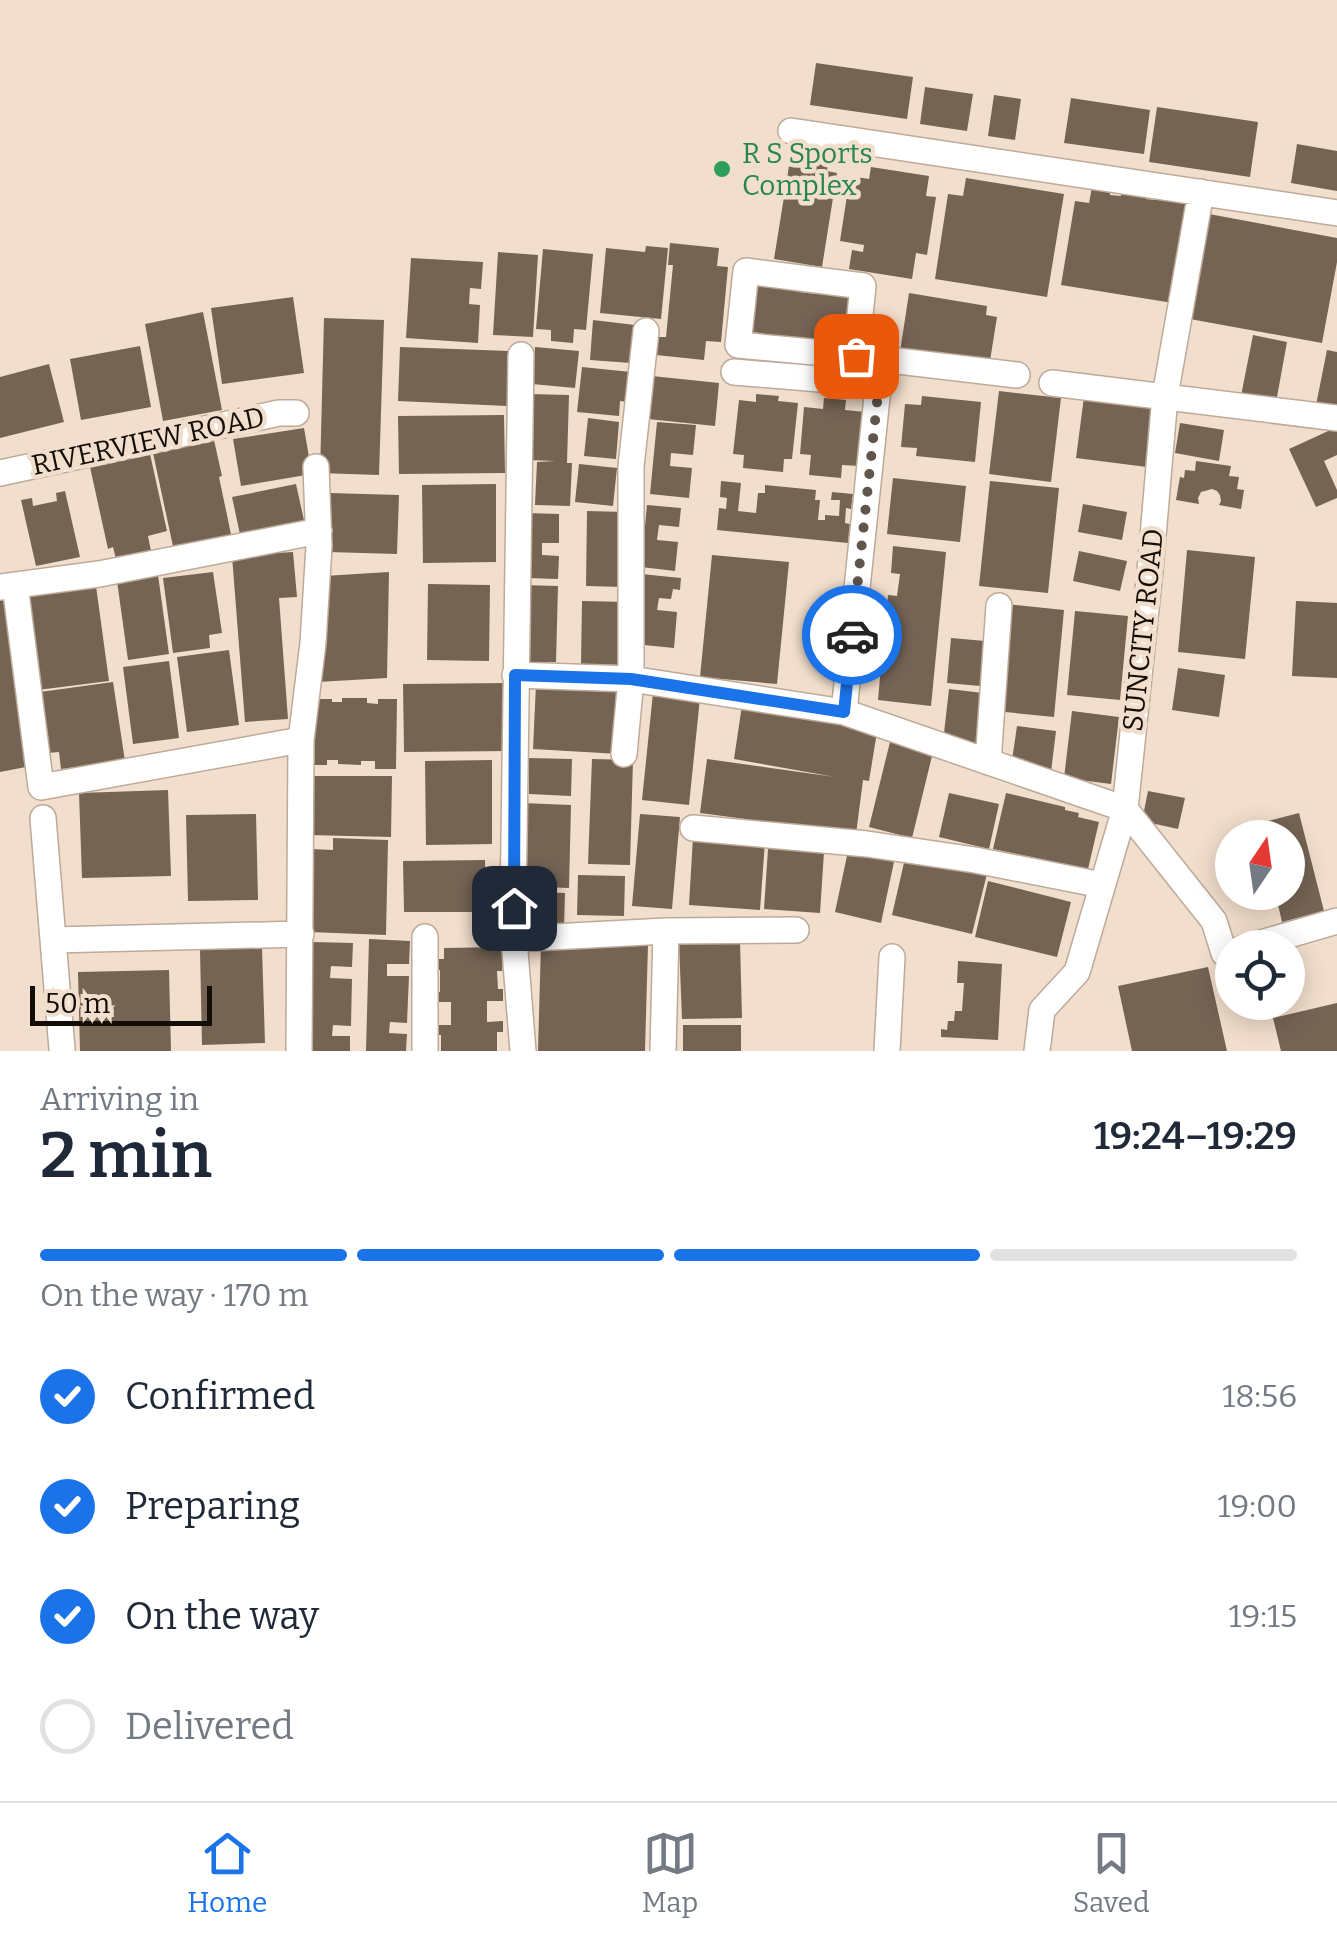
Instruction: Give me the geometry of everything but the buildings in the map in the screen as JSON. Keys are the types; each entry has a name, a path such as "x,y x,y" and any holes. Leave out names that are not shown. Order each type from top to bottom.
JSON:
{"street":[{"path":"791,131 1337,212"},
{"name":"SUNCITY ROAD","path":"1038,1051 1042,1010 1076,972 1124,809 1164,396 1200,192"},
{"path":"844,712 866,383 856,356 864,286 746,272 738,345 856,356"},
{"path":"624,754 631,679 630,466 646,331"},
{"path":"757,346 744,373 866,383"},
{"path":"514,908 521,355"},
{"path":"866,383 881,358 1017,375"},
{"path":"1052,383 1337,418"},
{"name":"RIVERVIEW ROAD","path":"0,473 280,413 296,413"},
{"path":"299,1051 301,740 313,643 319,530 316,468"},
{"path":"301,740 41,787 8,586 99,574 319,530"},
{"path":"988,762 999,606"},
{"path":"515,675 631,679 844,712 1124,809 1214,921 1217,930"},
{"path":"43,818 62,1049"},
{"path":"693,828 868,844 1102,885"},
{"path":"1305,930 1337,921"},
{"path":"522,1051 514,939 666,931 796,930"},
{"path":"663,1051 666,931"},
{"path":"53,940 300,934"},
{"path":"425,937 425,1051"},
{"path":"887,1051 892,957"}],"way so far":[{"path":"852,635 879,384 853,382 856,356"}],"place":[{"name":"R S Sports Complex","path":"722,169"}],"route":[{"path":"514,908 515,675 631,679 844,712 852,635"}]}
